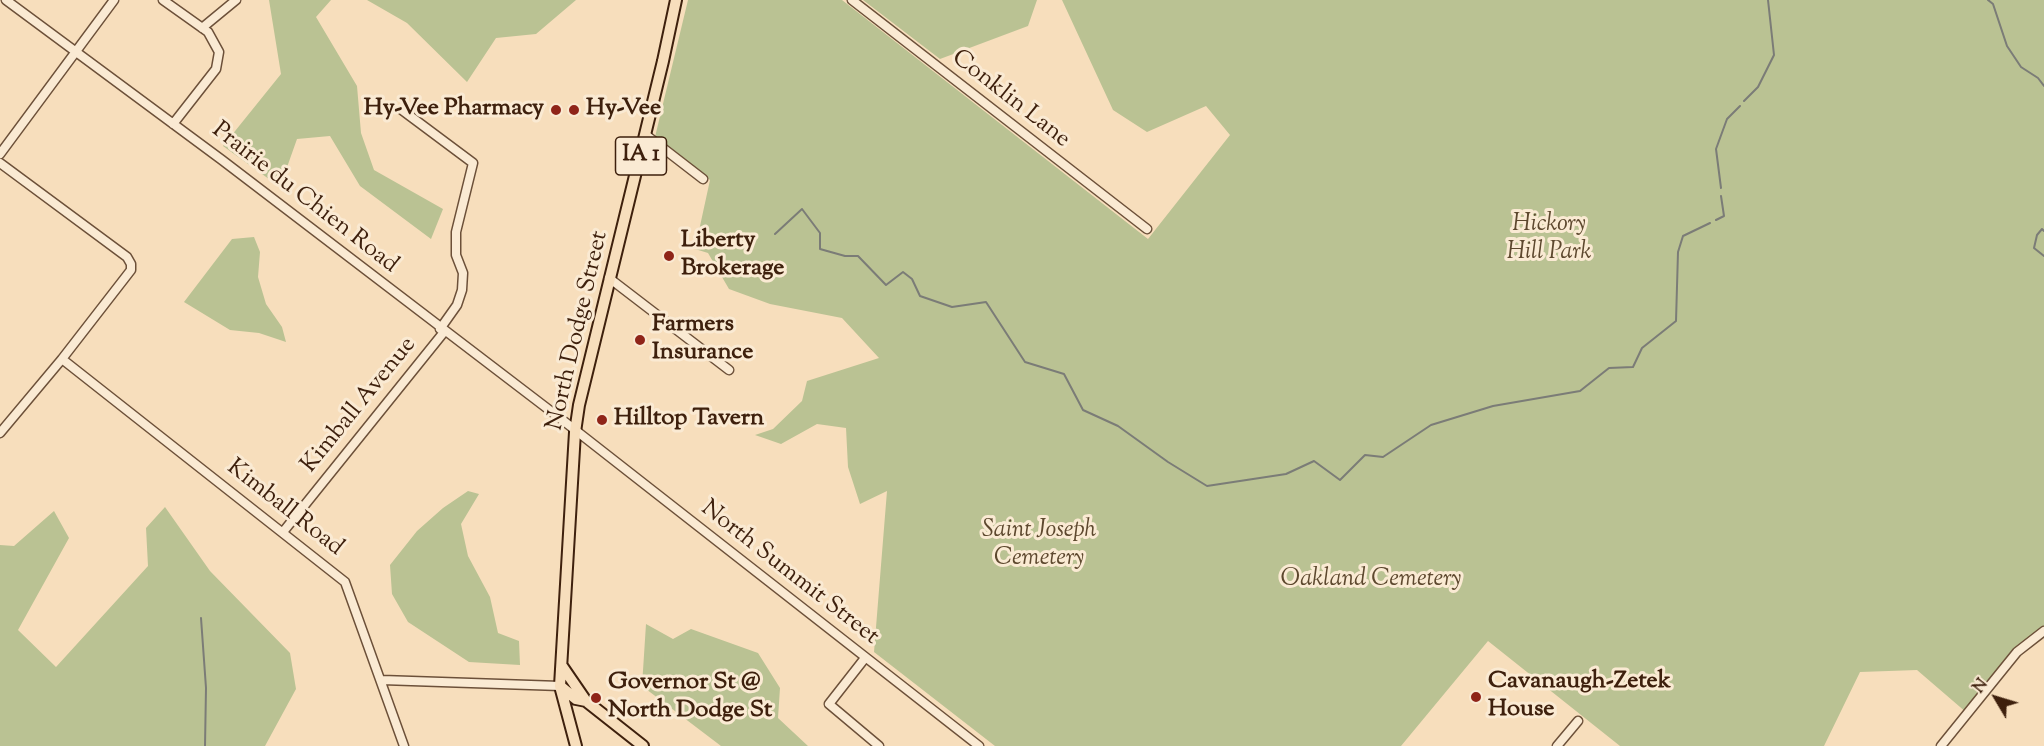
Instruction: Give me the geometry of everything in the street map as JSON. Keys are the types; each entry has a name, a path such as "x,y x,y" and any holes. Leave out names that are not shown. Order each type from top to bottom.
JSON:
{"main road":[{"name":"North Dodge Street","path":"576,746 560,686 575,432 579,405 646,135 676,0"},
{"path":"562,666 586,702 644,746"},
{"path":"560,686 576,699 586,702"},
{"path":"570,722 575,708 586,702"}],"street":[{"name":"Prairie du Chien Road","path":"6,0 173,124 575,432"},
{"path":"0,154 114,0"},
{"path":"163,0 202,28 217,45 216,69 173,124"},
{"path":"202,28 236,0"},
{"name":"Conklin Lane","path":"852,0 1147,229"},
{"name":"Kimball Avenue","path":"283,532 442,330 457,306 462,290 463,273 456,255 456,232 473,163 402,110"},
{"path":"646,135 703,179"},
{"path":"0,163 127,257 131,264 131,270 62,359 0,433"},
{"path":"609,278 729,370"},
{"name":"Kimball Road","path":"62,359 348,585 404,746"},
{"name":"North Summit Street","path":"575,432 979,746"},
{"path":"1941,746 2017,652 2044,631"},
{"path":"865,658 829,704 879,746"},
{"path":"382,680 560,686"},
{"path":"1557,746 1578,721"}],"green space":[{"path":"269,0 331,0 316,17 357,86 361,133 374,170 443,209 431,239 360,186 330,136 297,139 280,187 223,146 281,74"},
{"path":"367,0 576,0 536,34 496,38 467,82 407,23"},
{"path":"688,0 842,0 1148,239 1230,135 1206,106 1147,132 1113,110 1062,0 2044,0 2044,631 2017,652 1967,713 1917,670 1860,672 1824,746 1620,746 1488,641 1401,746 995,746 874,652 887,491 860,504 848,467 846,428 817,424 781,444 755,435 773,429 802,401 807,381 879,358 842,318 770,304 729,289 708,253 695,249 710,180 655,137"},
{"path":"863,0 1037,0 1028,26 940,59"},
{"path":"254,237 260,252 258,277 266,304 282,327 286,342 259,333 230,330 184,302 232,239"},
{"path":"468,491 479,494 461,524 468,556 490,597 498,633 519,641 520,665 469,662 408,622 392,594 390,565 417,531 443,508"},
{"path":"165,507 210,571 290,653 296,689 265,746 0,746 0,545 14,546 54,511 69,538 18,630 56,667 148,566 146,528"},
{"path":"646,624 673,639 691,629 758,653 780,688 778,718 808,746 721,746 642,686"}],"waterway":[{"path":"1744,101 1758,87 1774,55 1768,0"},
{"path":"1988,0 1993,4 2007,46 2021,67 2038,78 2044,86"},
{"path":"1721,188 1716,149 1727,119 1740,106"},
{"path":"1716,220 1724,216 1721,196"},
{"path":"775,234 802,209 820,233 820,249 845,256 858,256 886,285 903,272 912,279 920,296 952,307 986,302 1025,362 1064,374 1083,410 1118,426 1168,462 1207,486 1286,474 1314,461 1340,480 1365,455 1383,457 1431,425 1493,406 1580,391 1609,368 1633,367 1642,348 1676,321 1678,252 1683,236 1710,223"},
{"path":"2044,231 2042,229 2037,235 2034,248 2044,256"},
{"path":"201,618 206,688 205,746"}],"place":[{"name":"Hy-Vee Pharmacy","path":"556,110"},
{"name":"Hy-Vee","path":"574,110"},
{"name":"Liberty Brokerage","path":"669,256"},
{"name":"Farmers Insurance","path":"640,340"},
{"name":"Hilltop Tavern","path":"602,420"},
{"name":"Cavanaugh-Zetek House","path":"1476,697"},
{"name":"Governor St @ North Dodge St","path":"596,698"}],"park label":[{"name":"Hickory Hill Park","path":"1549,240"},
{"name":"Saint Joseph Cemetery","path":"1039,546"},
{"name":"Oakland Cemetery","path":"1371,581"}]}
